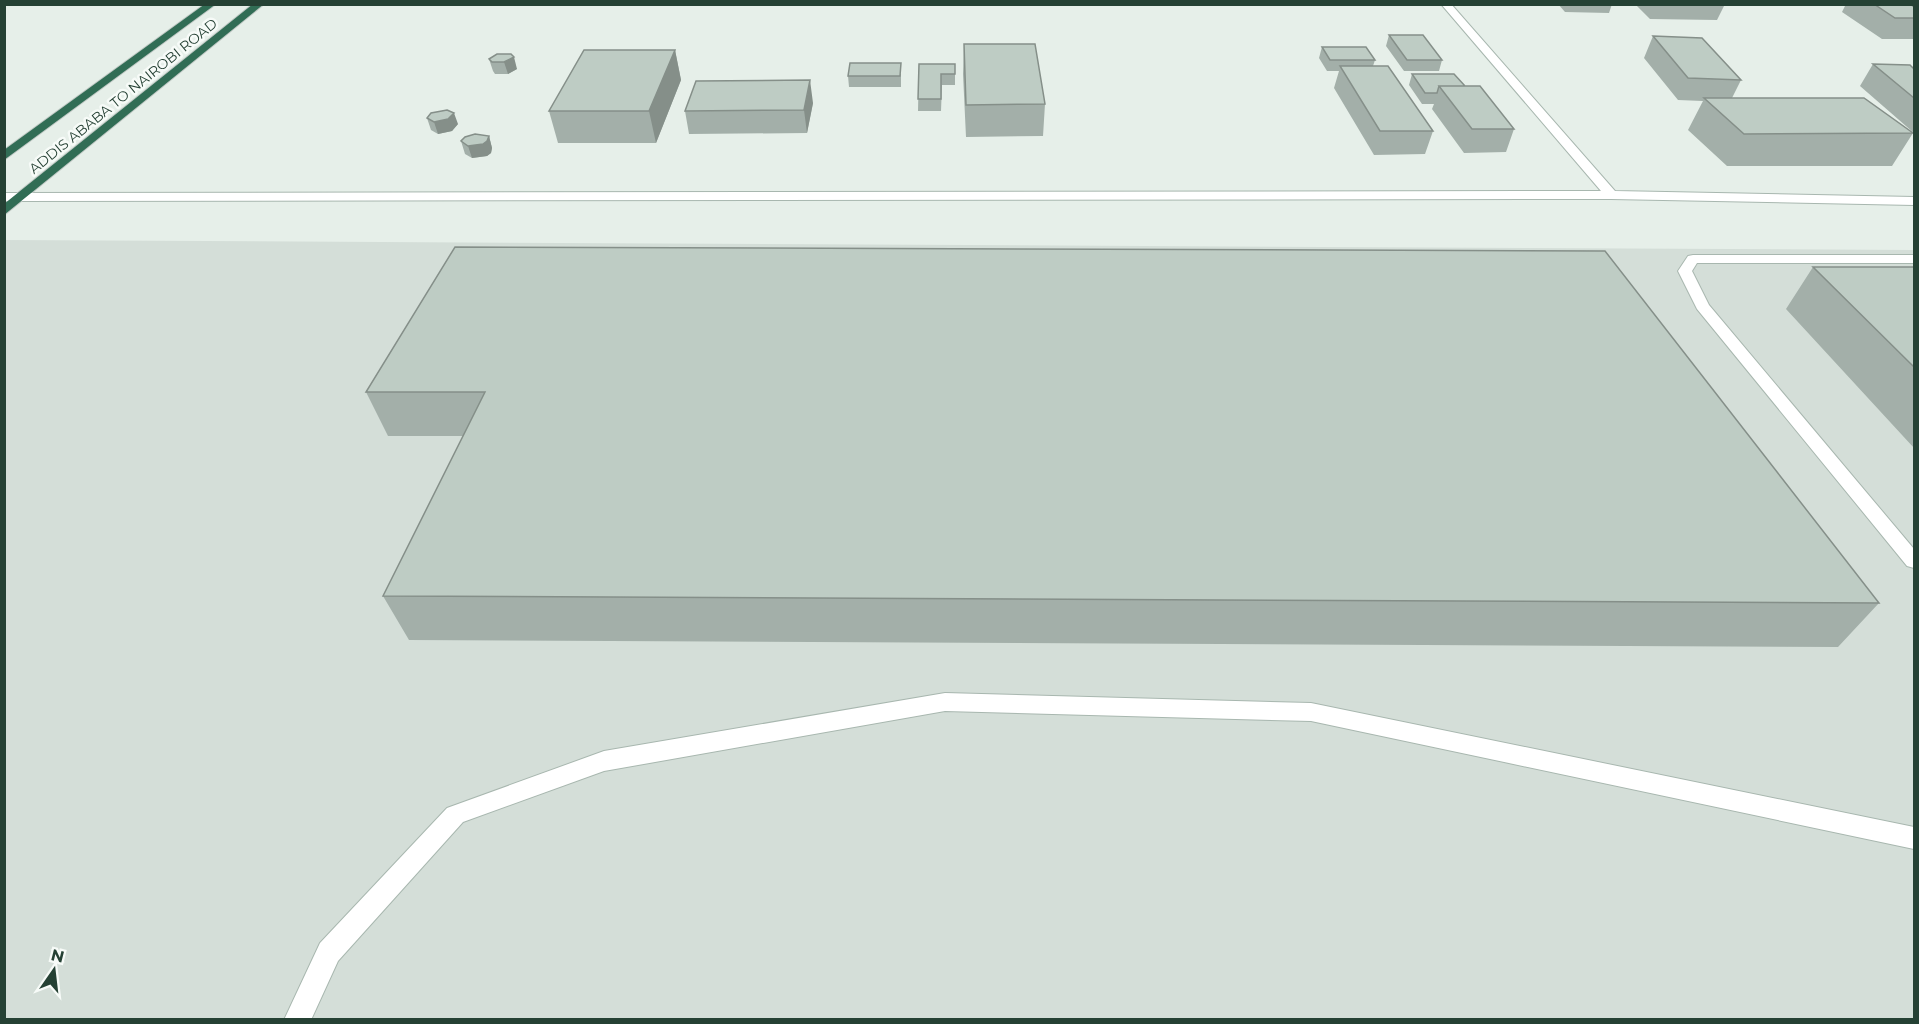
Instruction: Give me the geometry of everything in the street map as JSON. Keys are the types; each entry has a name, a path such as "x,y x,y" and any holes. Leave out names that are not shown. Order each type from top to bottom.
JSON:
{"highway":[{"name":"ADDIS ABABA TO NAIROBI ROAD","path":"4,156 212,4"},
{"name":"ADDIS ABABA TO NAIROBI ROAD","path":"4,211 260,4"}],"street":[{"path":"1445,4 1611,195"},
{"path":"4,197 1611,195 1914,201"},
{"path":"1914,259 1693,259 1685,271 1702,306 1914,561"},
{"path":"297,1020 328,952 455,815 604,761 945,702 1311,712 1914,838"}],"shaded area":[{"path":"5,240 1914,250 1914,1019 5,1020"}],"building":[{"path":"1874,4 1910,4 1914,7 1914,18 1895,18"},
{"path":"1389,35 1423,35 1442,60 1407,60"},
{"path":"1653,36 1702,38 1741,80 1688,78"},
{"path":"964,44 1035,44 1045,104 966,105"},
{"path":"1322,47 1366,47 1375,60 1330,60"},
{"path":"584,50 675,50 649,111 549,111"},
{"path":"497,54 511,54 514,57 504,62 492,62 489,59"},
{"path":"850,63 901,63 900,76 848,76"},
{"path":"919,64 955,64 955,74 941,74 941,99 918,99"},
{"path":"1873,64 1910,65 1914,69 1914,98"},
{"path":"1340,66 1388,66 1433,131 1380,131"},
{"path":"1412,74 1454,74 1465,86 1439,86 1437,93 1425,93"},
{"path":"810,80 804,110 685,111 696,81"},
{"path":"1439,86 1480,86 1514,129 1472,129"},
{"path":"1704,98 1864,98 1913,133 1744,134"},
{"path":"447,110 454,113 448,119 434,122 427,118 431,113"},
{"path":"475,134 489,136 483,144 468,146 461,141 465,137"},
{"path":"455,247 1605,251 1879,603 383,596 485,392 366,392"},
{"path":"1813,267 1914,267 1914,367"}]}
